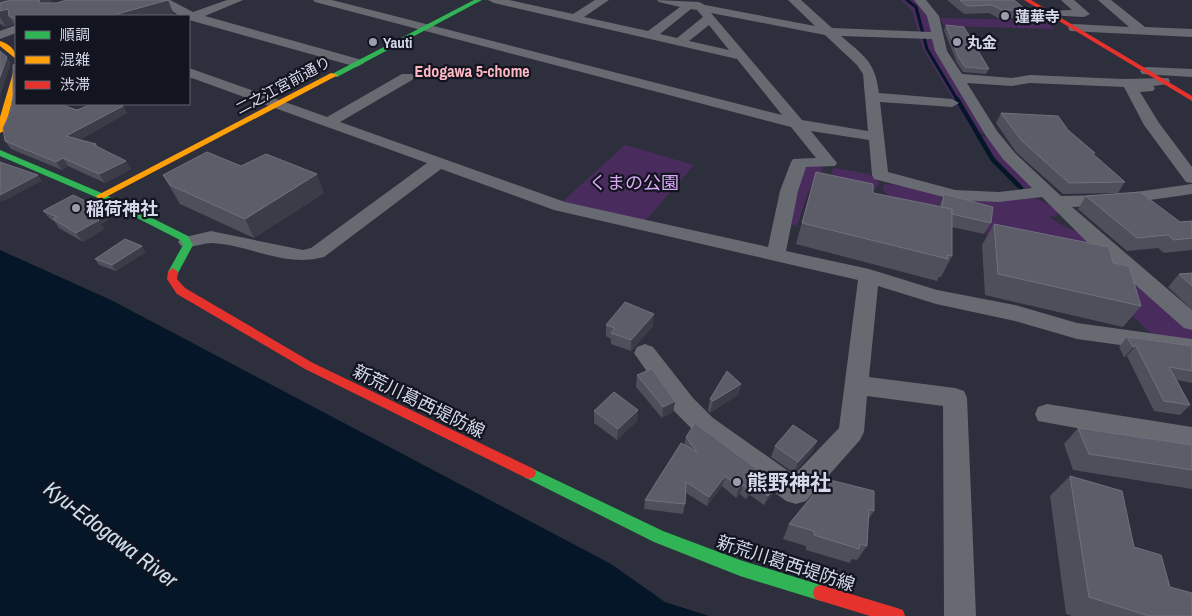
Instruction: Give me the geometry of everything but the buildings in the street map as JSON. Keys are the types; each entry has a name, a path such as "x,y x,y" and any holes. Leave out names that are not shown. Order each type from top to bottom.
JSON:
{"main road":[{"name":"二之江宮前通り","path":"102,196 479,0"},
{"path":"1027,0 1192,98"},
{"path":"0,43 10,49 15,56"},
{"path":"0,130 4,111 15,83"},
{"path":"0,152 102,196 178,234 188,242"},
{"name":"新荒川葛西堤防線","path":"188,242 172,273 172,279 181,291 310,366 659,537 740,568 897,616"}],"street":[{"path":"163,0 186,15"},
{"path":"191,17 237,0"},
{"path":"319,0 798,124 877,137"},
{"path":"494,0 744,57"},
{"path":"575,18 603,0"},
{"path":"663,0 830,32 938,36"},
{"path":"794,0 862,62 870,74 880,175 955,195 999,197 1116,200 1192,189"},
{"path":"920,0 933,16 941,51 991,133 1009,156 1050,197 1192,322"},
{"path":"1049,13 1084,14 1068,0"},
{"path":"1104,0 1142,31"},
{"path":"650,36 699,8"},
{"path":"679,43 699,8"},
{"path":"699,8 744,57 829,163 799,162 789,191 776,253"},
{"path":"191,17 357,63"},
{"path":"1074,28 1192,33"},
{"path":"0,35 15,29"},
{"path":"1147,71 1192,73"},
{"path":"190,72 560,206 776,253 869,276 936,297 1015,313 1077,332 1192,347"},
{"path":"327,123 407,77"},
{"path":"958,78 1012,82 1030,79 1170,85"},
{"path":"1170,85 1130,88 1152,125 1192,178"},
{"path":"872,97 952,103"},
{"path":"188,242 211,237 304,256 317,253 439,162"},
{"path":"644,353 684,405 704,425 796,492 850,432 869,276"},
{"path":"856,385 955,398 960,616"},
{"path":"1047,414 1192,438"}],"green space":[{"path":"901,0 916,0 925,10 988,134 974,133 971,129 923,49 912,11"},
{"path":"1018,13 1034,13 1055,29 944,26 940,18 1025,20"},
{"path":"979,136 987,137 1031,186 1030,188 1024,188 986,148"},
{"name":"くまの公園","path":"625,145 694,165 645,221 562,202"},
{"path":"803,165 818,165 823,168 819,178 808,192 797,226 789,224"},
{"path":"835,168 869,174 880,182 875,190 836,180 831,172"},
{"path":"884,184 940,189 941,200 934,213 889,196 883,190"},
{"path":"1028,195 1050,205 1058,213 1056,217 1048,216 1090,239 1088,244 986,238 988,218 967,196"},
{"path":"1114,259 1192,328 1192,343 1156,338 1119,303"}],"water":[{"name":"Kyu-Edogawa River","path":"0,250 111,300 611,564 665,602 709,616 0,616"}],"waterway":[{"path":"907,0 916,7 927,49 958,101"},
{"path":"957,99 993,160 1021,188"}],"traffic: fast":[{"path":"334,75 479,0"},
{"path":"0,153 101,196 184,238 188,245 173,272"},
{"path":"529,473 659,537 740,568 821,593"}],"traffic: slow":[{"path":"0,43 10,49 15,56"},
{"path":"101,196 334,75"},
{"path":"0,131 15,78"}],"traffic: jam":[{"path":"1027,0 1192,99"},
{"path":"173,272 172,279 181,291 309,366 529,473"},
{"path":"821,593 897,616"}],"place":[{"name":"蓮華寺","path":"1005,16"},
{"name":"Yauti","path":"373,42"},
{"name":"丸金","path":"957,42"},
{"name":"稲荷神社","path":"76,208"},
{"name":"熊野神社","path":"737,482"}],"district":[{"name":"Edogawa 5-chome","path":"472,71"}]}
